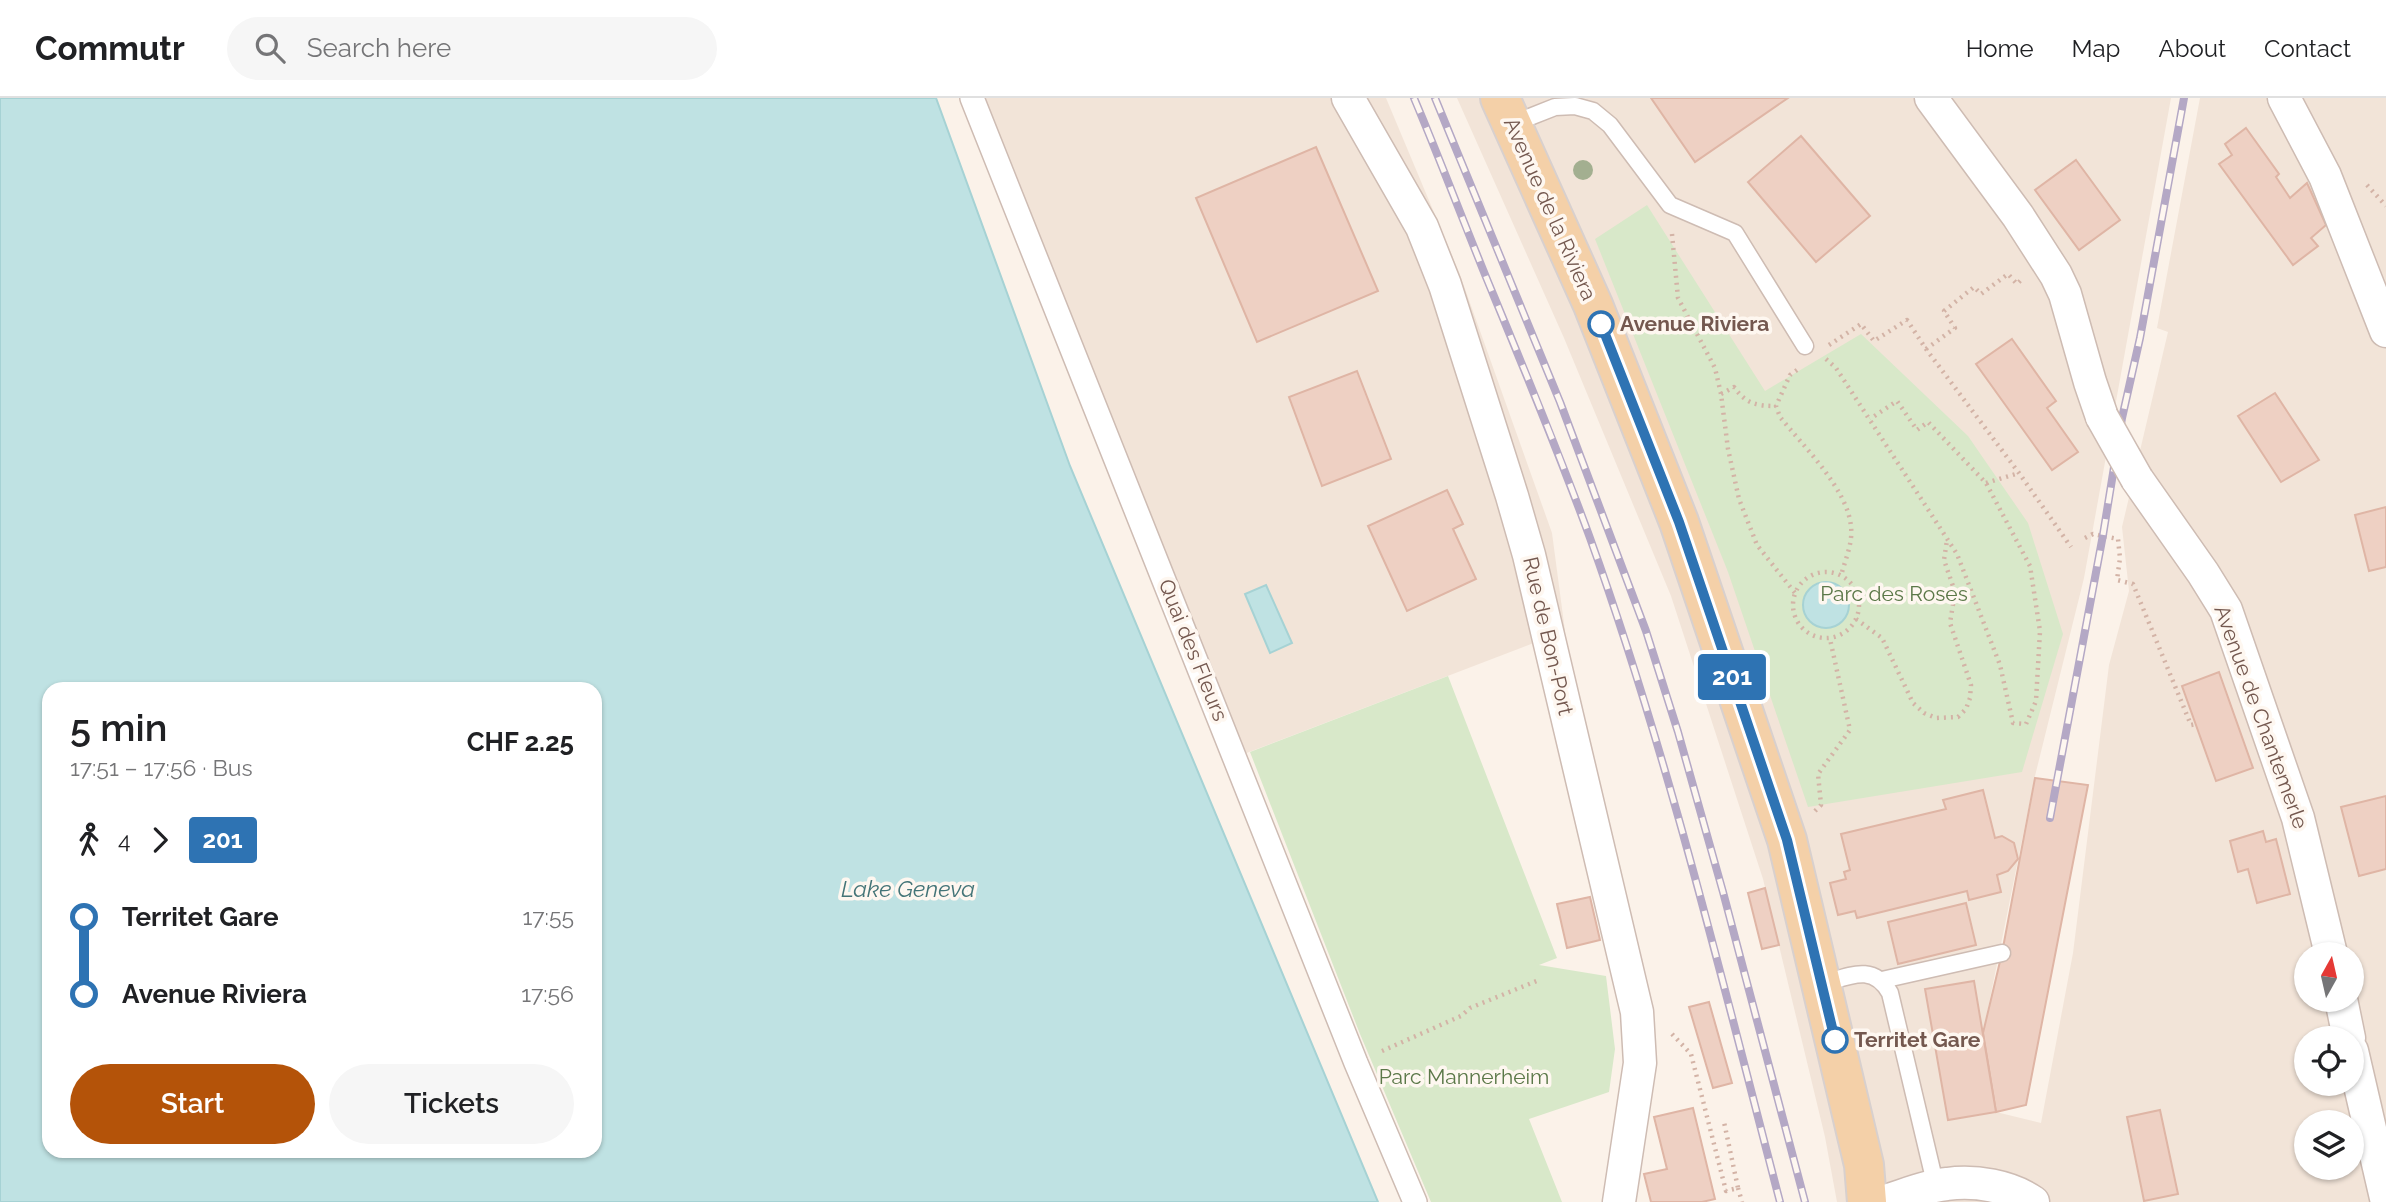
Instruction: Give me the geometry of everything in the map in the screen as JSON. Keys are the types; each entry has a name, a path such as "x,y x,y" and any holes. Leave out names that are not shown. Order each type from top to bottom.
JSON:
{"main road":[{"name":"Avenue de la Riviera","path":"1506,111 1594,305 1679,522 1787,840 1864,1166 1867,1202"}],"street":[{"name":"Quai des Fleurs","path":"972,98 1356,1063 1415,1202"},
{"name":"Rue de Bon-Port","path":"1348,98 1422,227 1445,285 1529,555 1637,1012 1640,1063 1619,1202"},
{"name":"Avenue de Chantemerle","path":"1931,98 2018,216 2056,275 2065,294 2102,417 2137,479 2226,610 2302,830 2328,942"},
{"path":"2284,98 2325,176 2386,331"},
{"path":"2362,1096 2386,1199"},
{"path":"1882,1202 1946,1184 2005,1188 2033,1202"}],"lane":[{"path":"1506,111 1575,106 1593,111 1610,125 1670,205 1735,233 1812,350"},
{"path":"1822,984 1858,974 1882,979 2002,953"},
{"path":"1882,979 1890,993 1937,1186"}],"path":[{"path":"2366,183 2386,206"},
{"path":"1670,205 1678,298 1715,368 1728,450 1740,499 1757,545 1795,593"},
{"path":"1926,349 1955,328 1944,311 1974,286 1981,294 2008,274 2017,284 2023,278 2017,271"},
{"path":"1841,576 1851,541 1847,511 1837,489 1780,417 1776,406 1790,375 1812,350 1861,324 1874,341 1907,320 2071,547"},
{"path":"1812,350 1836,368 1957,554 2000,665 2013,723 2026,724 2036,701 2039,631 2030,566 1986,483 1928,422 1917,430 1896,401 1870,419"},
{"path":"1721,394 1734,387 1748,402 1761,406 1776,406"},
{"path":"1986,483 2019,473"},
{"path":"2085,538 2093,534 2118,539 2120,558 2117,579 2133,584 2191,725 2196,724"},
{"path":"1856,619 1882,638 1913,703 1918,708 1936,718 1958,717 1966,709 1971,685 1950,623 1955,592 1944,560 1947,539"},
{"path":"1830,572 1841,576 1856,590 1859,599 1856,619 1850,629 1830,639 1808,634 1794,616 1792,604 1795,593 1809,576 1830,572"},
{"path":"1787,840 1821,805 1818,774 1850,730 1830,639"},
{"path":"1356,1063 1461,1016 1470,1008 1539,980"},
{"path":"1724,1122 1737,1178"},
{"path":"1738,1188 1742,1202 1748,1200"}],"shaded area":[{"path":"972,98 1386,98 1459,272 1552,533 1565,631 1236,757"},
{"path":"1457,98 2171,98 2084,578 2035,776 1983,1033 1996,1112 2041,1123 2073,953 2109,665 2129,591 2122,527 2168,332 2157,328 2200,98 2386,98 2386,1202 1837,1202 1825,1137 1763,879 1671,596 1564,338"}],"green space":[{"name":"Parc des Roses","path":"1647,205 1765,391 1861,334 1968,436 2028,523 2063,634 2022,772 1808,807 1728,572 1595,239"},
{"name":"Parc Mannerheim","path":"1448,676 1557,958 1539,965 1606,976 1615,1049 1609,1092 1529,1119 1562,1202 1431,1202 1360,1034 1250,752"}],"water":[{"name":"Lake Geneva","path":"0,98 936,98 1070,466 1378,1202 0,1202"},
{"path":"1826,582 1843,588 1849,605 1843,622 1826,628 1809,622 1803,605 1809,588"},
{"path":"1266,585 1292,643 1270,653 1245,594"}],"building":[{"path":"1651,98 1788,98 1695,162"},
{"path":"2246,128 2279,174 2276,177 2290,198 2307,183 2326,225 2311,238 2318,246 2293,265 2219,164 2232,155 2225,144"},
{"path":"1801,136 1870,216 1816,262 1748,182"},
{"path":"1316,147 1378,291 1257,342 1196,198"},
{"path":"2076,160 2120,220 2079,250 2035,190"},
{"path":"2012,339 2056,401 2047,408 2078,452 2052,470 1976,364"},
{"path":"1357,371 1391,459 1322,486 1289,397"},
{"path":"2275,393 2319,460 2281,482 2238,416"},
{"path":"1447,490 1463,524 1453,529 1476,579 1407,611 1368,526"},
{"path":"2386,507 2386,567 2369,571 2355,515"},
{"path":"2219,672 2253,768 2216,781 2182,686"},
{"path":"2035,778 2088,785 2026,1105 1996,1112 1983,1033 2002,953"},
{"path":"1983,790 1995,838 2002,836 2014,843 2018,859 2008,871 1997,875 2001,892 1969,900 1967,891 1857,918 1855,911 1838,915 1830,883 1846,879 1844,872 1850,870 1841,834 1946,809 1943,800"},
{"path":"2386,796 2386,869 2359,876 2341,807"},
{"path":"2263,831 2266,842 2276,839 2290,894 2257,903 2248,869 2238,872 2230,841"},
{"path":"1765,888 1779,945 1762,949 1748,893"},
{"path":"1590,897 1600,940 1567,948 1557,904"},
{"path":"1966,903 1976,945 1898,964 1888,922"},
{"path":"1974,981 1996,1112 1948,1120 1925,989"},
{"path":"1709,1002 1732,1083 1713,1088 1689,1007"},
{"path":"1693,1108 1715,1199 1702,1202 1651,1202 1644,1174 1667,1169 1654,1117"},
{"path":"2160,1110 2178,1194 2144,1201 2127,1117"}],"railway":[{"path":"1414,98 1565,472 1618,620 1669,785 1780,1202"},
{"path":"1435,98 1560,402 1646,631 1678,732 1723,892 1805,1202"},
{"path":"2050,818 2122,418 2140,338 2184,98"}],"bus line":[{"name":"201","path":"1601,324 1679,522 1787,840 1835,1040"}],"place":[{"name":"Avenue Riviera","path":"1601,324"},
{"name":"Territet Gare","path":"1835,1040"}]}
